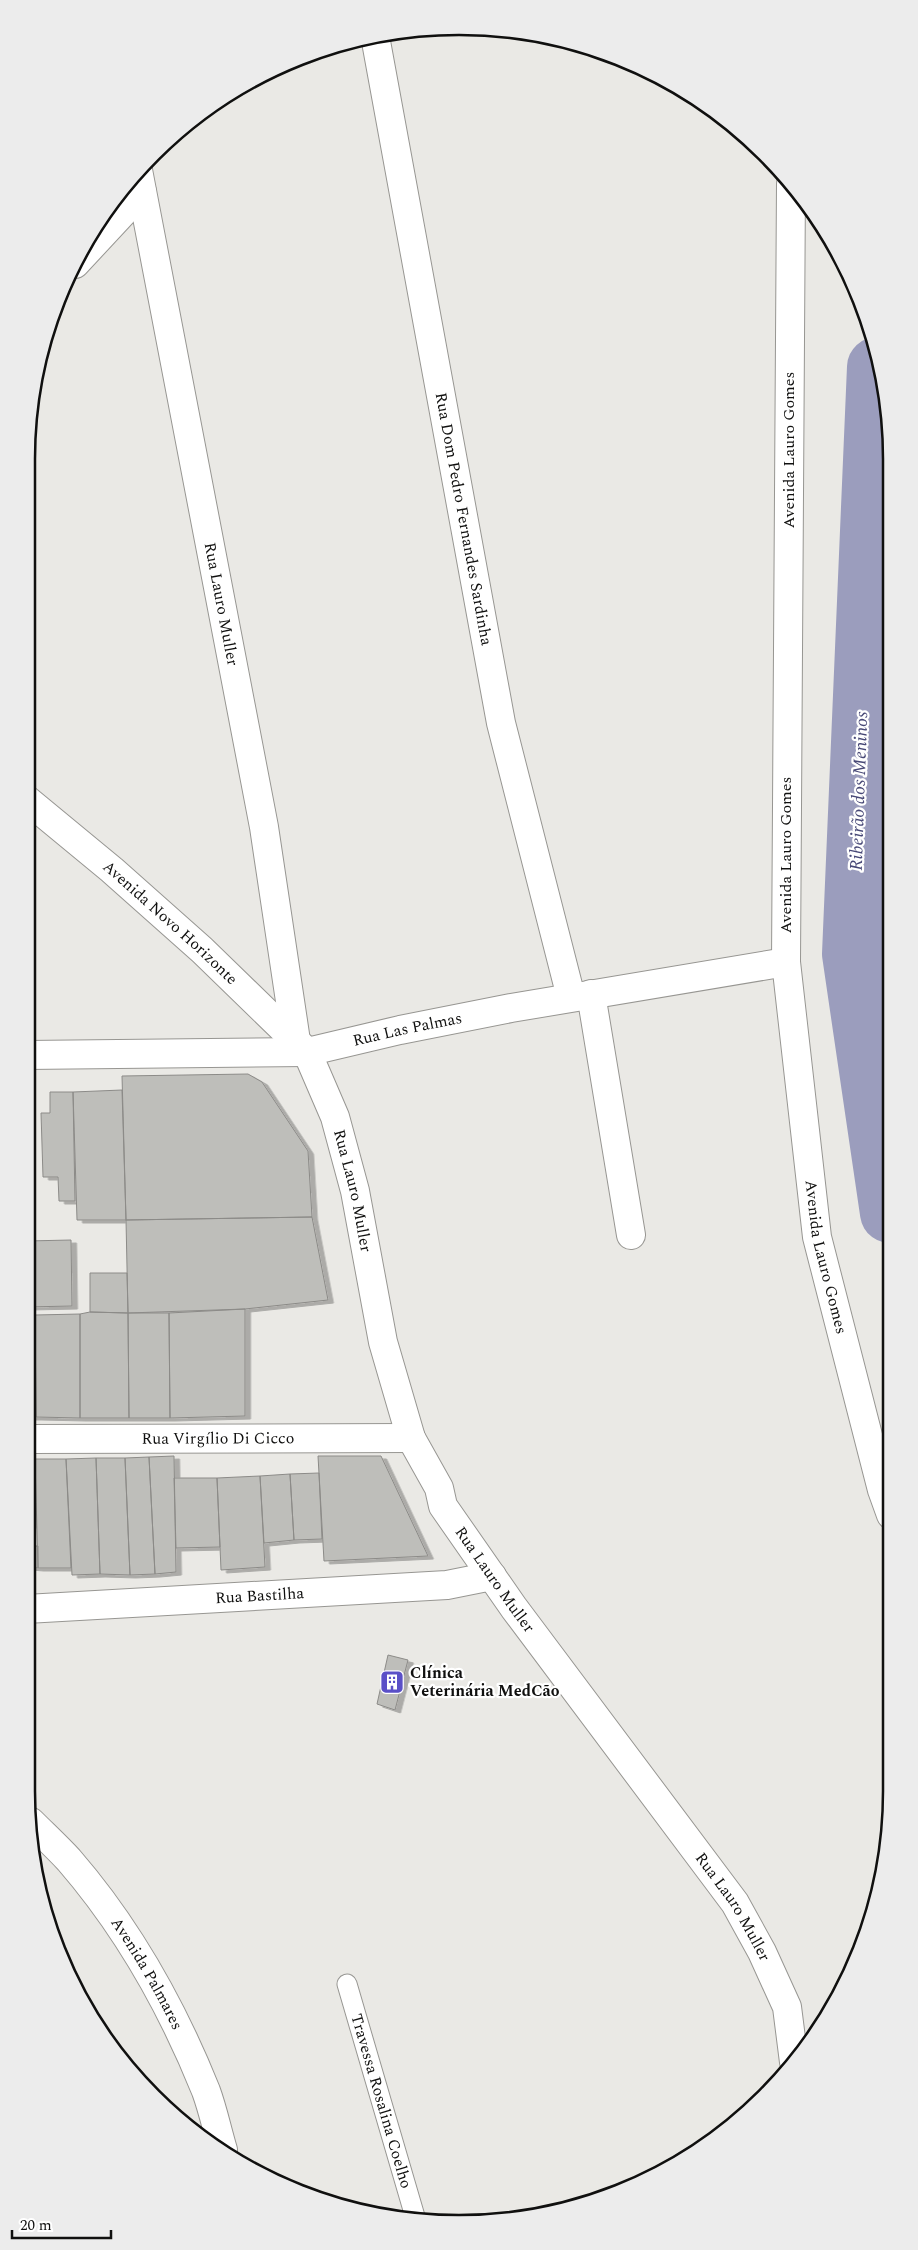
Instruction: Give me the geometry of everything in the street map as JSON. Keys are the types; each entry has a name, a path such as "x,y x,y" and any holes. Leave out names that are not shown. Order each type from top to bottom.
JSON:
{"street":[{"name":"Rua Dom Pedro Fernandes Sardinha","path":"376,43 501,723 581,995 631,1235"},
{"path":"103,229 140,181"},
{"name":"Rua Lauro Muller","path":"140,181 264,827 302,1046 335,1117 354,1192 383,1342 411,1438 439,1488 443,1506 492,1576 735,1903 762,1952 787,2007 793,2051"},
{"name":"Avenida Lauro Gomes","path":"791,196 786,962 818,1237 883,1493"},
{"name":"Avenida Novo Horizonte","path":"35,807 202,950 302,1046"},
{"name":"Rua Las Palmas","path":"35,1055 302,1046 400,1030 581,995 786,962"},
{"name":"Rua Virgílio Di Cicco","path":"35,1439 411,1438"},
{"name":"Rua Bastilha","path":"35,1608 447,1585 492,1576"},
{"name":"Avenida Palmares","path":"37,1828 69,1861 113,1919 148,1972 176,2025 206,2093 221,2142"}],"lane":[{"name":"Travessa Rosalina Coelho","path":"347,1984 414,2212"}],"building":[{"path":"248,1074 262,1082 308,1151 312,1217 126,1220 122,1076"},
{"path":"122,1090 126,1220 77,1220 73,1092"},
{"path":"50,1092 73,1092 75,1201 59,1201 58,1177 43,1177 41,1113 50,1113"},
{"path":"312,1217 328,1300 245,1309 128,1313 126,1220"},
{"path":"71,1240 72,1306 35,1307 35,1241"},
{"path":"90,1273 127,1273 128,1313 90,1312"},
{"path":"245,1309 245,1416 170,1418 169,1313"},
{"path":"90,1312 128,1313 129,1418 80,1418 80,1314"},
{"path":"128,1313 169,1313 170,1418 129,1418"},
{"path":"80,1314 80,1418 36,1417 35,1315"},
{"path":"35,1315 36,1417 35,1417"},
{"path":"174,1456 176,1572 155,1574 149,1457"},
{"path":"318,1456 381,1456 428,1556 324,1561"},
{"path":"149,1457 155,1574 130,1575 125,1458"},
{"path":"96,1458 125,1458 130,1575 100,1574"},
{"path":"96,1458 100,1574 72,1575 66,1459"},
{"path":"35,1459 66,1459 71,1568 38,1568"},
{"path":"319,1473 322,1539 294,1540 290,1474"},
{"path":"290,1474 294,1540 264,1543 260,1476"},
{"path":"260,1476 265,1567 221,1570 217,1478"},
{"path":"174,1478 217,1478 220,1547 176,1548"},
{"path":"35,1546 38,1546 38,1568 35,1568"},
{"name":"Clínica Veterinária MedCão","path":"388,1655 408,1660 395,1710 377,1704"}],"waterway":[{"name":"Ribeirão dos Meninos","path":"876,385 852,954 883,1165"}],"place":[{"name":"Clínica Veterinária MedCão","path":"392,1682"}]}
